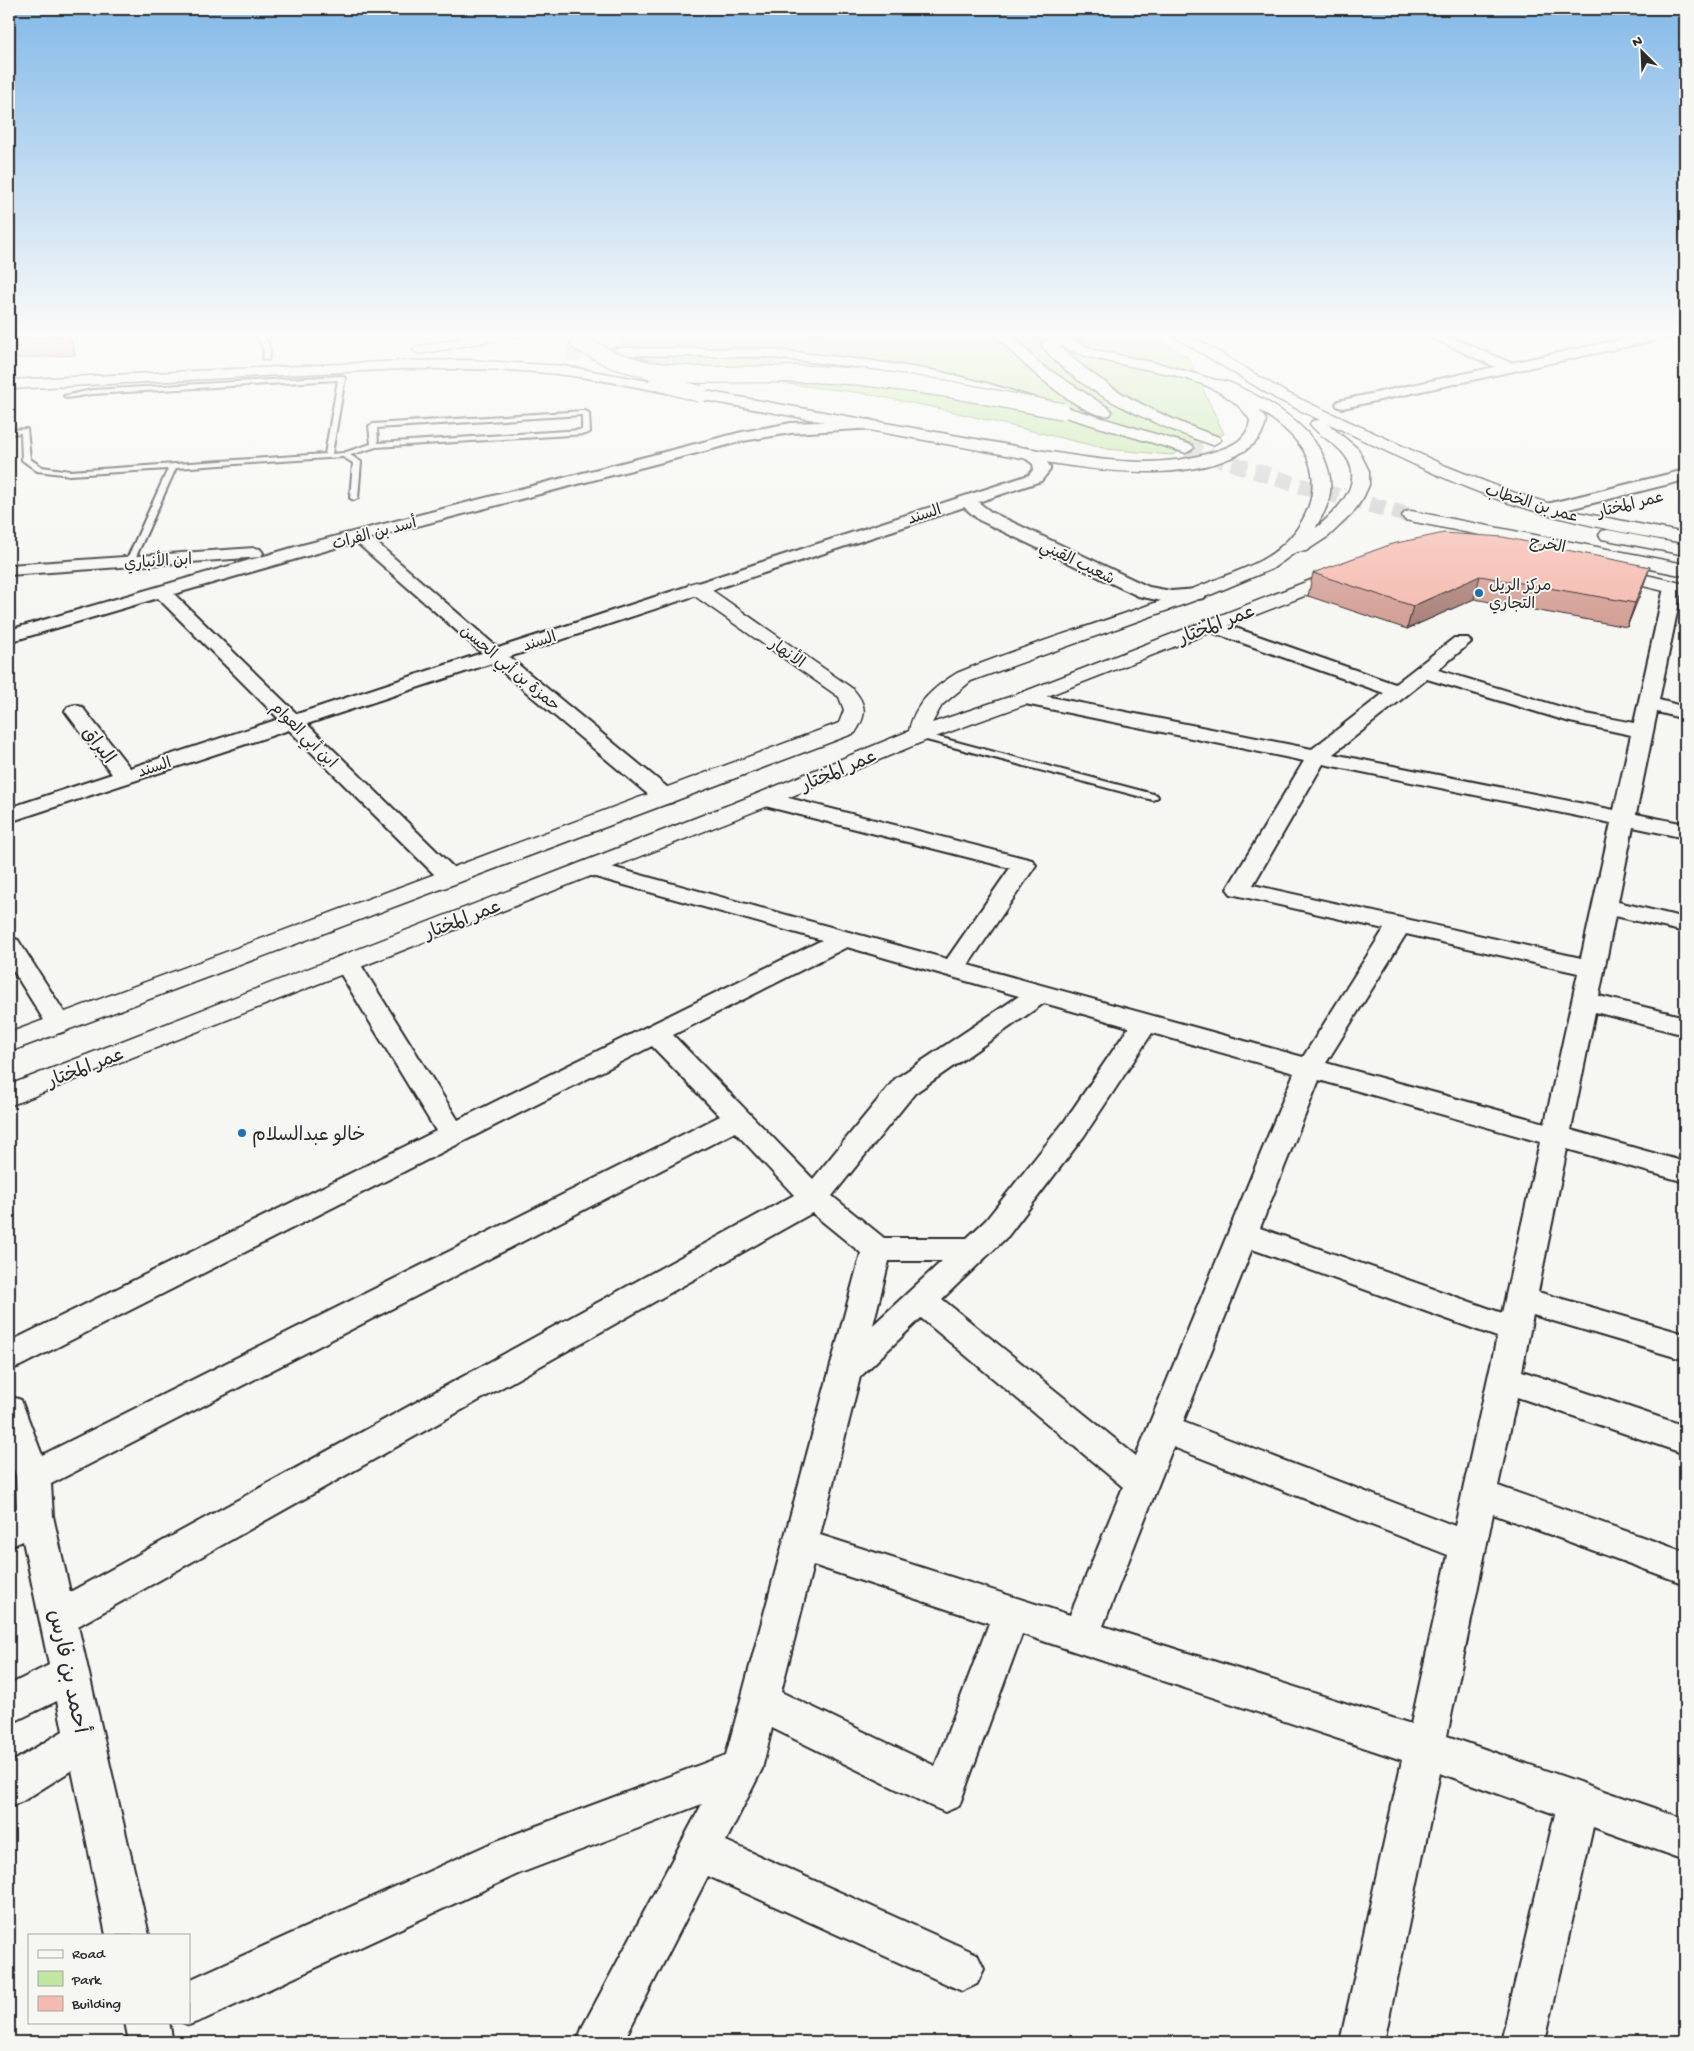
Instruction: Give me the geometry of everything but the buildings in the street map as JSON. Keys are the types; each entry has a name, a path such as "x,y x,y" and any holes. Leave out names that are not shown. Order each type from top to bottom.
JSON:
{"main road":[{"path":"885,428 1098,464 1150,467 1196,462 1222,455 1252,438 1257,428"},
{"path":"1118,428 1186,448 1138,428"},
{"path":"1181,428 1213,440"},
{"path":"1272,561 1300,537 1317,511 1322,486 1318,461 1312,449 1290,428"},
{"path":"919,735 924,713 931,703 964,677 1198,594 1272,561 1312,540 1340,517 1356,495 1361,478 1359,464 1349,449 1322,428"},
{"name":"عمر بن الخطاب","path":"1350,428 1440,470 1503,495 1574,517 1685,538"},
{"name":"الخرج","path":"1411,516 1681,582"},
{"name":"الخرج","path":"1515,517 1685,550"},
{"path":"1454,547 1464,546 1532,554 1681,582"},
{"name":"عمر المختار","path":"9,1096 765,800 919,735 1025,698 1364,566"},
{"name":"الأنهار","path":"696,588 846,693 855,705 856,713 847,728"},
{"name":"عمر المختار","path":"9,1043 847,728"}],"street":[{"name":"أسد بن الفرات","path":"742,438 763,428"},
{"name":"أسد بن الفرات","path":"9,636 161,591 359,536 742,438 799,428"},
{"name":"السند","path":"9,815 1035,478 1042,470 1041,462 1026,453"},
{"name":"عمر المختار","path":"1549,509 1685,475"},
{"name":"عمر المختار","path":"1574,517 1685,488"},
{"name":"شعيب القيني","path":"968,499 969,503 978,512 1138,590 1171,597 1198,594"},
{"name":"حمزة بن أبي الحسن","path":"359,536 495,654 665,797"},
{"name":"ابن الأنباري","path":"9,570 308,550"},
{"path":"1362,2042 1624,817 1646,718 1671,634 1681,582"},
{"name":"ابن أبي العوام","path":"161,591 450,877"},
{"path":"1210,625 1399,692"},
{"path":"1462,642 1317,756 1239,889 1592,968"},
{"path":"1424,672 1577,718 1646,718 1685,713"},
{"path":"1025,698 1624,817 1685,831"},
{"name":"البراق","path":"75,711 125,776"},
{"path":"765,800 1024,865 953,969"},
{"path":"589,868 1685,1172"},
{"path":"1605,906 1685,925"},
{"path":"1080,1636 1310,1068 1399,925"},
{"path":"9,1357 844,939"},
{"path":"9,944 59,1024"},
{"path":"347,963 453,1135"},
{"path":"58,1618 814,1198 905,1086 1041,993"},
{"path":"1585,1001 1685,1026"},
{"path":"847,1369 997,1228 1074,1129 1146,1022"},
{"path":"655,1034 739,1118 814,1198 877,1250 974,1250"},
{"path":"33,1476 739,1118"},
{"path":"1243,1234 1514,1330"},
{"path":"599,2042 742,1770 877,1250"},
{"path":"1521,1299 1685,1347"},
{"path":"921,1300 1142,1482"},
{"path":"1504,1379 1685,1440"},
{"name":"أحمد بن فارس","path":"9,1410 33,1476 22,1523 58,1618 128,1934"},
{"path":"1164,1429 1468,1547"},
{"path":"1479,1494 1685,1568"},
{"path":"801,1545 1425,1748 1685,1839"},
{"path":"760,1702 945,1792 1011,1613"},
{"path":"9,1705 70,1674"},
{"path":"9,1787 84,1740"},
{"path":"190,2003 509,1857 742,1770"},
{"path":"1523,2042 1578,1802"},
{"path":"700,1851 962,1969"},
{"path":"147,2024 151,2042"}],"lane":[{"path":"328,456 333,428"},
{"path":"373,428 375,445"},
{"path":"9,432 24,431 26,460 40,469 70,473 344,455 375,445 586,432 586,428"},
{"path":"344,455 357,462 354,498"},
{"path":"130,561 173,466"},
{"path":"919,735 1153,798"}],"green space":[{"path":"1019,428 1221,428 1224,434 1171,455 1107,449"}],"tunnel":[{"path":"1186,448 1298,485 1411,516"}],"place":[{"name":"مركز الريل التجاري","path":"1479,593"},
{"name":"خالو عبدالسلام","path":"242,1133"}]}
